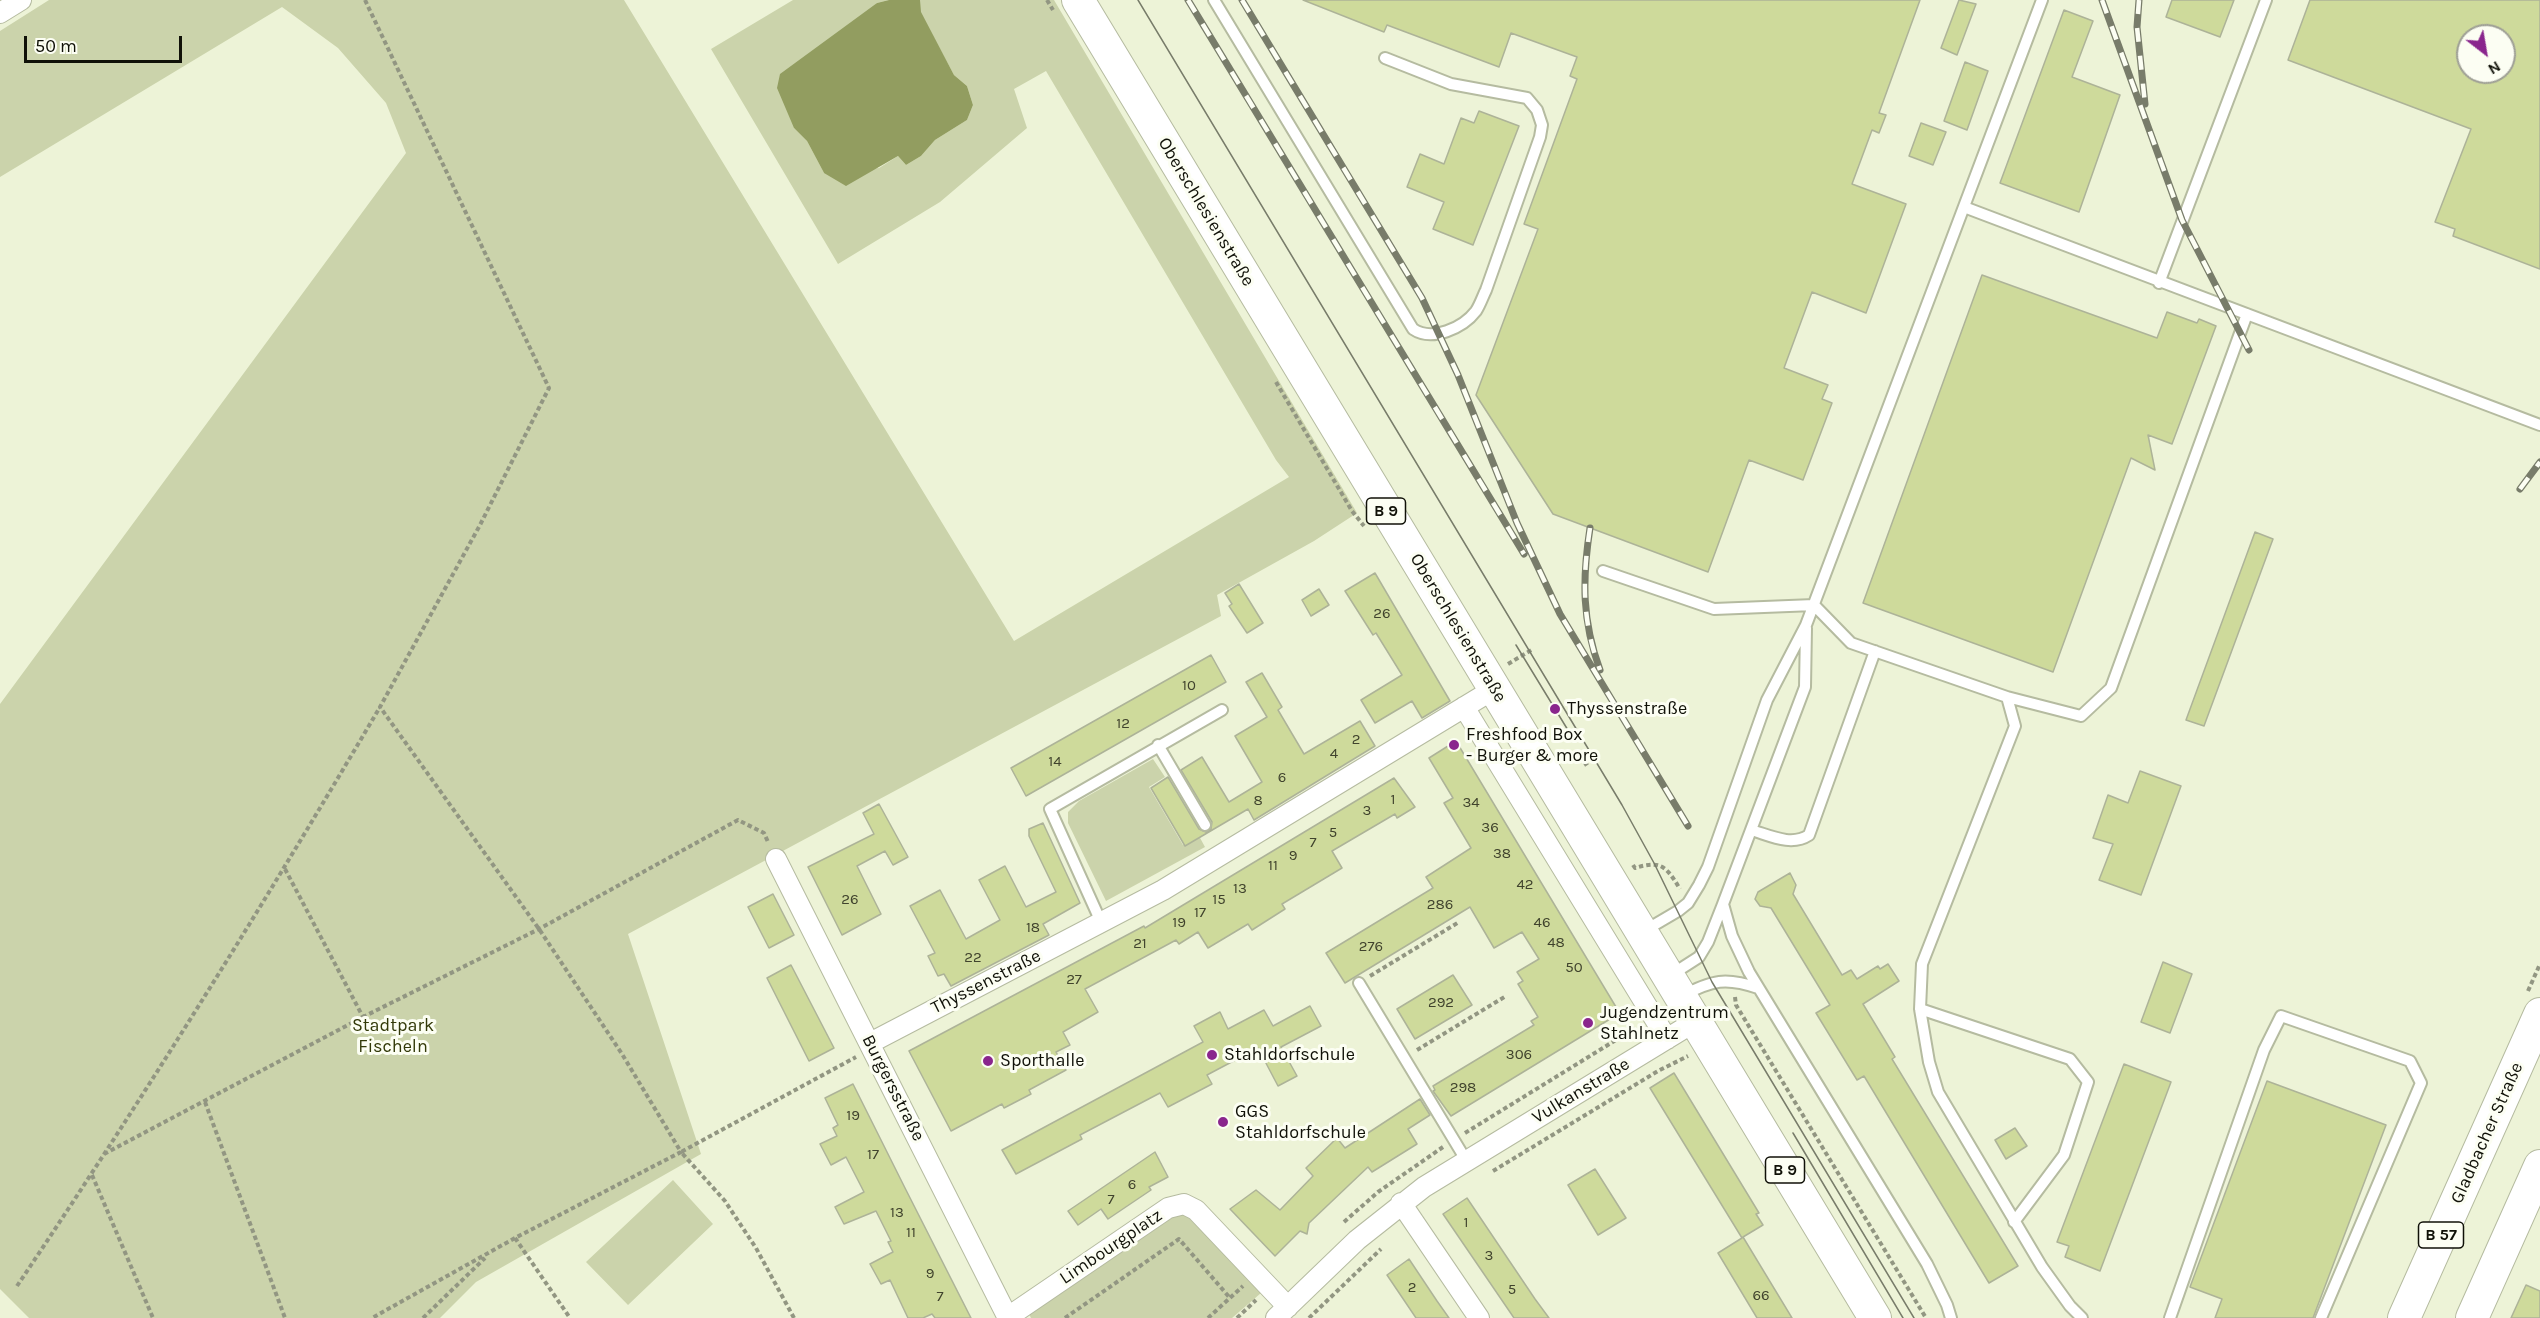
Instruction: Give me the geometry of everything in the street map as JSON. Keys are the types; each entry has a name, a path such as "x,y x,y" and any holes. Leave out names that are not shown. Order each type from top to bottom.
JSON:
{"main road":[{"name":"Oberschlesienstraße","path":"1078,0 1504,682 1642,932 1875,1318"},
{"name":"Gladbacher Straße","path":"2404,1318 2540,1014"},
{"path":"2472,1318 2540,1166"}],"street":[{"path":"0,13 21,0"},
{"name":"Thyssenstraße","path":"871,1045 1202,867 1504,682"},
{"name":"Oberschlesienstraße","path":"1464,707 1667,1039"},
{"name":"Burgersstraße","path":"776,859 1008,1318"},
{"name":"Vulkanstraße","path":"1282,1312 1401,1203 1466,1160 1667,1039 1682,998"},
{"path":"1401,1203 1479,1318"},
{"name":"Limbourgplatz","path":"1008,1318 1168,1208 1176,1205 1190,1206 1196,1210 1256,1274 1282,1312"}],"lane":[{"path":"1214,0 1413,329 1421,334 1433,335 1457,326 1476,311 1490,279 1542,126 1537,110 1527,98 1451,84 1385,58"},
{"path":"1642,932 1688,903 1708,867 1767,700 1814,605 2042,0"},
{"path":"2159,283 2265,0"},
{"path":"1964,207 2159,283 2540,425"},
{"path":"1603,571 1714,609 1814,605 1851,643 2007,698 2081,716 2111,688 2247,314"},
{"path":"1682,998 1724,904 1805,687 1806,625"},
{"path":"1751,830 1787,840 1801,840 1809,835 1875,651"},
{"path":"2007,698 2015,726 1922,964 1920,1009 1929,1062 1938,1092 2042,1267 2070,1306 2082,1318"},
{"path":"1101,922 1050,809 1221,710"},
{"path":"1158,745 1205,825"},
{"path":"1724,904 1732,936 1758,988 1927,1264 1951,1318"},
{"path":"1682,998 1703,985 1728,980 1758,988"},
{"path":"1359,983 1466,1160"},
{"path":"1920,1009 2070,1059 2088,1082 2064,1155 2014,1222"},
{"path":"2170,1318 2264,1050 2281,1016 2410,1061 2421,1083 2321,1318"}],"path":[{"path":"16,1286 91,1175 285,868 380,707 480,525 549,388 365,0"},
{"path":"1502,654 1504,682"},
{"path":"380,707 539,929 622,1054 681,1152 725,1201 756,1248 794,1318"},
{"path":"1584,765 1598,756"},
{"path":"104,1154 363,1017 539,929 738,820 764,833 776,859"},
{"path":"1628,857 1635,868 1654,863 1668,870 1688,903"},
{"path":"285,868 363,1017"},
{"path":"1359,983 1459,922"},
{"path":"1728,980 1736,1005 1926,1318"},
{"path":"1404,1058 1506,996"},
{"path":"372,1318 515,1238 681,1152 871,1045"},
{"path":"1488,1174 1658,1071 1694,1053"},
{"path":"205,1102 285,1318"},
{"path":"91,1175 153,1318"},
{"path":"1309,1318 1413,1221"},
{"path":"515,1238 570,1318"},
{"path":"1065,1318 1179,1239 1230,1298"},
{"path":"423,1318 490,1254"},
{"path":"1208,1318 1256,1274"}],"green space":[{"name":"Stadtpark Fischeln","path":"49,0 624,0 1014,641 1289,477 1276,460 1046,71 1014,89 1027,128 940,202 838,264 711,49 793,0 889,0 877,3 794,128 807,141 824,173 879,168 898,156 906,165 921,156 935,140 967,120 973,105 967,86 954,75 920,12 920,0 1054,0 1357,513 1314,541 1217,595 1221,616 628,934 701,1154 476,1282 440,1318 29,1318 0,1289 0,704 406,153 386,103 338,48 282,7 0,177 0,31"},
{"path":"1153,759 1165,777 1149,787 1183,845 1199,836 1205,847 1106,901 1068,823 1068,812 1079,801"},
{"path":"673,1180 713,1224 628,1305 586,1262"},
{"path":"1184,1213 1258,1287 1261,1293 1232,1318 1031,1318 1029,1314 1171,1216"}],"shaded area":[{"path":"889,0 920,0 921,12 954,75 967,86 973,105 967,120 935,140 921,156 906,165 898,156 846,186 824,173 807,141 794,128 777,88 780,74 877,3"}],"building":[{"path":"1303,0 1920,0 1879,113 1886,115 1879,133 1872,130 1852,184 1906,204 1866,313 1812,292 1784,368 1828,385 1822,399 1832,403 1803,480 1749,460 1708,572 1553,514 1476,395 1538,229 1524,224 1577,79 1570,76 1577,57 1511,33 1499,67 1387,25 1384,32"},
{"path":"1959,0 1976,4 1957,55 1941,48"},
{"path":"2172,0 2234,0 2220,37 2166,17"},
{"path":"2310,0 2540,0 2540,269 2453,236 2455,229 2435,222 2471,129 2288,60"},
{"path":"2064,10 2093,21 2072,77 2120,95 2079,212 2000,183"},
{"path":"1965,62 1988,71 1967,130 1944,121"},
{"path":"1479,111 1519,126 1473,245 1433,229 1444,202 1407,187 1420,154 1444,164 1461,118 1474,123"},
{"path":"1921,123 1946,132 1933,165 1909,156"},
{"path":"1982,275 2157,338 2167,312 2197,323 2199,319 2216,326 2172,444 2148,435 2155,470 2131,458 2053,672 1863,603"},
{"path":"2255,532 2273,539 2204,726 2186,720"},
{"path":"1375,573 1450,701 1422,718 1412,701 1375,723 1361,700 1402,675 1376,633 1373,635 1345,591"},
{"path":"1239,584 1263,623 1247,633 1229,606 1232,604 1225,593"},
{"path":"1319,589 1329,605 1311,616 1302,600"},
{"path":"1211,655 1226,682 1026,796 1011,768"},
{"path":"1262,673 1282,707 1278,710 1304,754 1360,721 1375,746 1254,820 1248,809 1185,846 1151,788 1168,777 1199,829 1206,832 1211,829 1212,822 1181,770 1202,757 1229,802 1262,782 1235,736 1267,717 1246,682"},
{"path":"1456,741 1616,1007 1615,1016 1451,1116 1433,1091 1435,1090 1433,1086 1534,1025 1531,1021 1538,1017 1518,984 1523,981 1517,972 1539,959 1522,932 1494,948 1470,907 1345,983 1326,953 1433,888 1426,877 1471,848 1444,803 1453,798 1429,758"},
{"path":"2140,771 2181,786 2141,895 2099,880 2113,844 2093,838 2108,795 2128,803"},
{"path":"1394,778 1415,807 1397,818 1395,814 1332,851 1342,868 1282,904 1285,909 1252,930 1248,924 1208,948 1198,932 1179,944 1176,940 1085,989 1098,1012 1063,1032 1070,1045 1056,1052 1066,1070 1029,1090 1031,1094 1004,1108 1002,1104 951,1131 909,1051 1144,926 1145,928"},
{"path":"879,804 908,857 893,865 885,851 857,866 881,914 842,935 808,867 874,834 863,813"},
{"path":"1043,823 1080,903 1043,924 1049,935 951,986 944,974 938,976 928,956 935,953 910,906 940,890 966,939 1000,920 979,880 1005,866 1026,907 1056,892 1029,836 1029,829"},
{"path":"1790,873 1796,885 1793,894 1842,975 1851,970 1857,979 1878,966 1880,969 1888,964 1899,981 1863,1004 1895,1057 1892,1059 2018,1266 1989,1283 1864,1076 1857,1080 1816,1013 1830,1005 1771,908 1760,906 1755,899 1758,892"},
{"path":"773,894 794,935 769,948 748,907"},
{"path":"2163,962 2192,974 2170,1033 2141,1022"},
{"path":"791,965 834,1048 809,1061 767,978"},
{"path":"1453,975 1472,1005 1415,1039 1397,1009"},
{"path":"1310,1006 1321,1026 1281,1047 1297,1076 1278,1086 1258,1048 1207,1075 1212,1084 1168,1107 1160,1093 1080,1135 1082,1139 1016,1174 1002,1150 1203,1042 1194,1026 1220,1012 1228,1029 1264,1010 1273,1026"},
{"path":"2124,1064 2171,1082 2100,1271 2065,1257 2069,1246 2057,1242"},
{"path":"1674,1073 1759,1213 1756,1214 1763,1225 1743,1237 1792,1318 1757,1318 1718,1253 1742,1238 1650,1088"},
{"path":"2267,1081 2386,1125 2313,1318 2215,1318 2222,1299 2190,1287"},
{"path":"853,1084 971,1318 935,1318 932,1314 923,1318 908,1318 890,1280 881,1284 870,1264 893,1252 888,1242 891,1241 876,1211 844,1224 835,1207 864,1192 846,1157 831,1165 820,1144 837,1136 833,1128 838,1125 825,1098"},
{"path":"1420,1099 1430,1115 1408,1129 1417,1144 1372,1172 1368,1167 1309,1223 1307,1234 1300,1231 1275,1256 1230,1209 1256,1190 1280,1210 1313,1176 1306,1168 1337,1138 1345,1148"},
{"path":"2015,1128 2027,1146 2006,1159 1995,1140"},
{"path":"1155,1152 1168,1177 1149,1187 1151,1190 1108,1219 1101,1209 1078,1225 1068,1211"},
{"path":"1595,1169 1626,1218 1598,1235 1568,1185"},
{"path":"1467,1198 1549,1318 1514,1318 1443,1214"},
{"path":"1409,1259 1449,1318 1416,1318 1387,1275"},
{"path":"2526,1285 2540,1291 2540,1318 2511,1318"}],"tram line":[{"path":"1138,0 1622,805 1654,863 1712,982 1914,1318"},
{"path":"1516,645 1574,740"},
{"path":"1793,1133 1903,1318"}],"railway":[{"path":"1188,0 1524,554"},
{"path":"1242,0 1422,298 1458,375 1517,523 1560,614 1688,826"},
{"path":"2102,0 2182,220 2249,350"},
{"path":"2139,0 2137,27 2145,104"},
{"path":"2520,489 2540,462"},
{"path":"1590,528 1585,600 1590,634 1600,670"}],"place":[{"name":"Thyssenstraße","path":"1555,709"},
{"name":"Freshfood Box - Burger & more","path":"1454,745"},
{"name":"Jugendzentrum Stahlnetz","path":"1588,1023"},
{"name":"Stahldorfschule","path":"1212,1055"},
{"name":"Sporthalle","path":"988,1061"},
{"name":"GGS Stahldorfschule","path":"1223,1122"}]}
